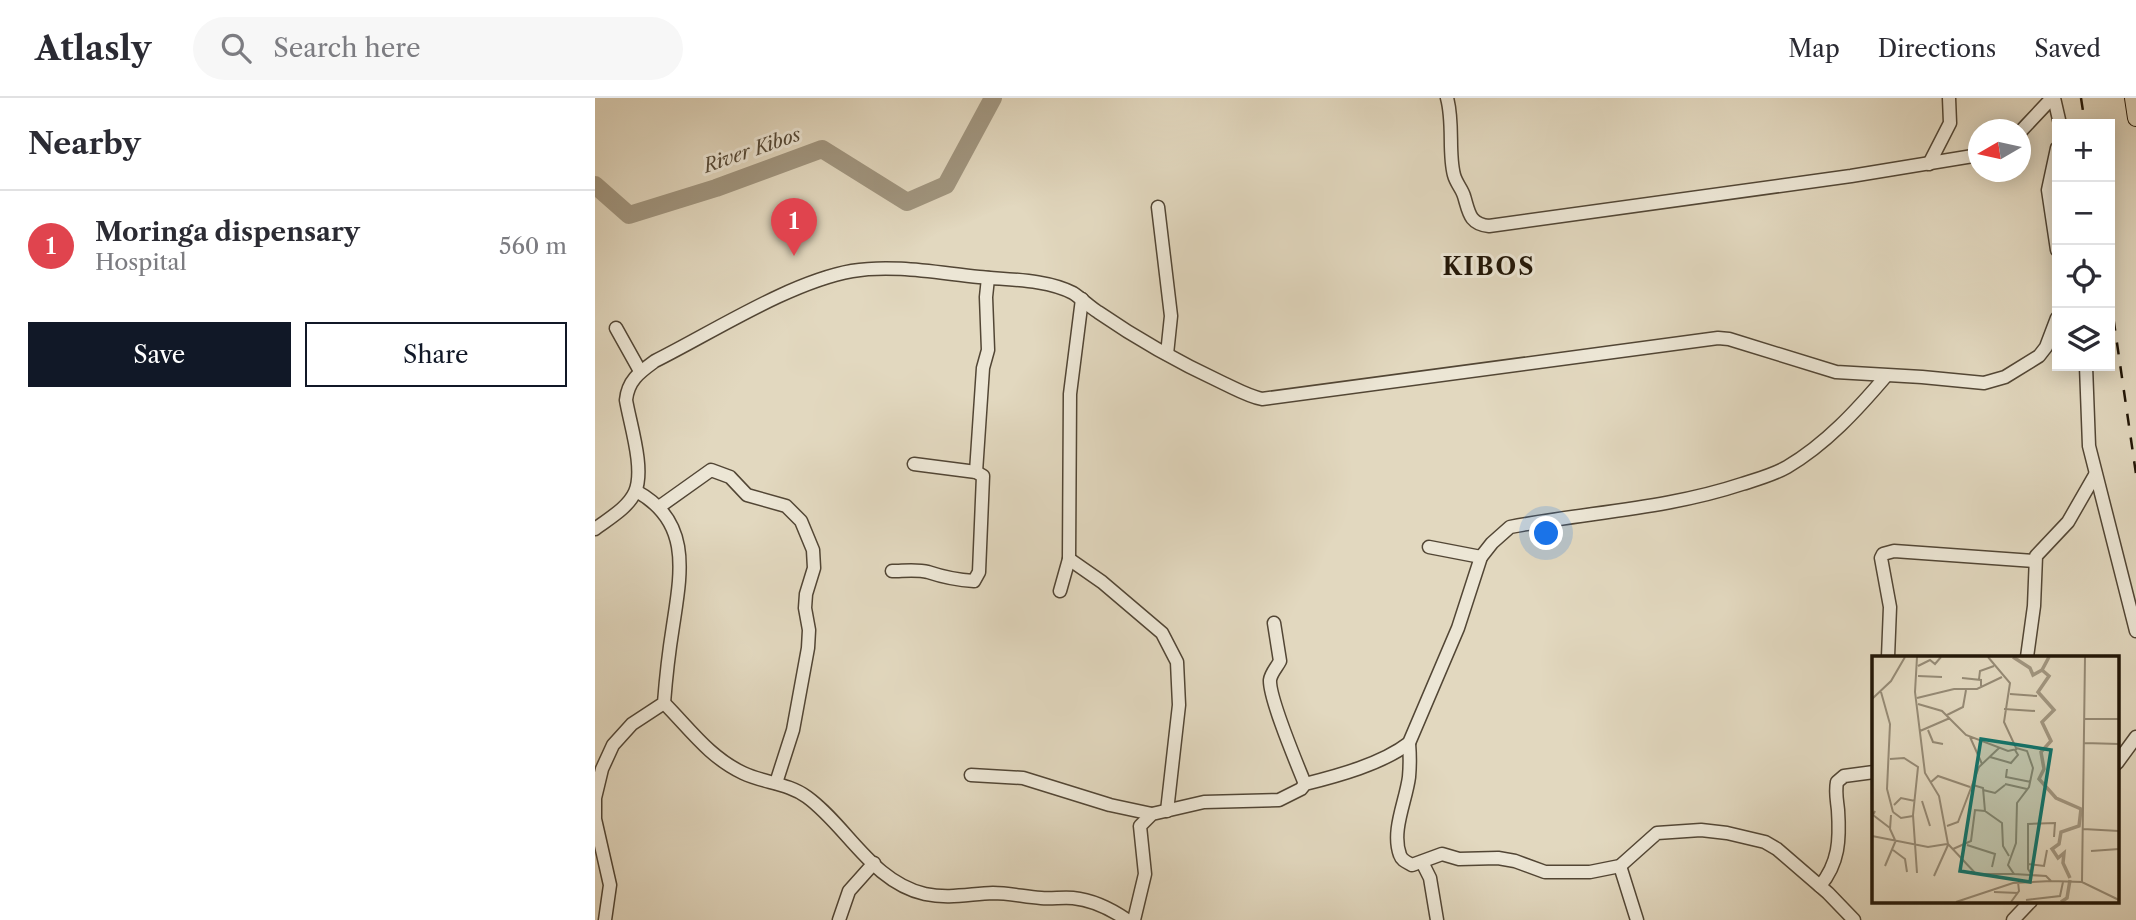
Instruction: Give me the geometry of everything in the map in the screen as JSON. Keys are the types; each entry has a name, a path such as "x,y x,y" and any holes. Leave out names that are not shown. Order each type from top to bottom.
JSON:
{"main road":[{"path":"2133,98 2136,118"}],"street":[{"path":"1447,98 1451,111 1454,175 1464,194 1467,212 1473,221 1480,225 1594,213 1968,157"},
{"path":"1929,164 1950,123 1949,98"},
{"path":"2053,98 2059,119"},
{"path":"2031,121 2053,98"},
{"path":"2052,171 2048,190 2056,245"},
{"path":"1158,208 1171,316 1167,354"},
{"path":"595,529 620,510 636,491 637,464 626,400 632,380 640,371 763,305 830,276 877,268 988,278 1066,290 1167,354 1250,396 1262,399 1718,338 1827,370 1984,383 2023,368 2052,347"},
{"path":"977,472 983,368 988,350 988,278"},
{"path":"1060,591 1069,559 1070,394 1082,299"},
{"path":"616,328 640,371"},
{"path":"2044,351 2052,331"},
{"path":"2086,371 2089,446 2136,631"},
{"path":"1854,920 1777,849 1765,842 1727,832 1701,830 1657,833 1620,866 1590,872 1545,872 1498,858 1459,859 1442,854 1412,865 1403,861 1399,854 1398,831 1409,779 1409,743 1458,628 1481,557 1492,543 1510,527 1680,501 1720,492 1769,476 1788,466 1848,420 1886,376"},
{"path":"892,571 927,572 948,579 970,581 976,578 979,572 983,476 977,472 914,464"},
{"path":"659,507 711,470 730,477 747,495 786,506 801,522 808,535 815,561 806,594 809,638 793,730 776,783"},
{"path":"2027,656 2034,606 2035,561 2039,551 2068,522 2095,475"},
{"path":"636,491 650,498 672,527 681,565 664,703 698,742 744,773 792,788 811,800 854,846 895,882 924,894 952,898 994,893 1076,898 1103,906 1127,920"},
{"path":"1429,547 1481,557"},
{"path":"1888,656 1890,607 1881,565 1883,554 1894,551 2035,561"},
{"path":"1069,559 1102,582 1162,633 1177,662 1179,705 1167,811"},
{"path":"1274,623 1280,661 1271,677 1271,687 1305,784"},
{"path":"605,920 610,885 595,818 595,798 602,769 613,745 632,724 664,703"},
{"path":"2119,760 2136,737"},
{"path":"971,775 1023,778 1110,805 1152,814 1204,802 1279,800 1301,789 1305,784 1371,763 1393,754 1409,743"},
{"path":"1820,886 1833,869 1839,839 1837,782 1844,776 1872,772"},
{"path":"1134,920 1145,874 1140,826 1152,814"},
{"path":"1422,862 1430,878 1437,920"},
{"path":"839,920 849,891 874,863"},
{"path":"1620,866 1637,920"},
{"path":"2013,920 2030,902"}],"waterway":[{"name":"River Kibos","path":"595,185 629,215 716,188 822,149 907,202 946,185 993,98"}],"railway":[{"path":"2081,98 2084,119"},
{"path":"2112,308 2136,474"}],"place":[{"name":"Moringa dispensary","path":"794,256"}],"district":[{"name":"KIBOS","path":"1489,266"}]}
